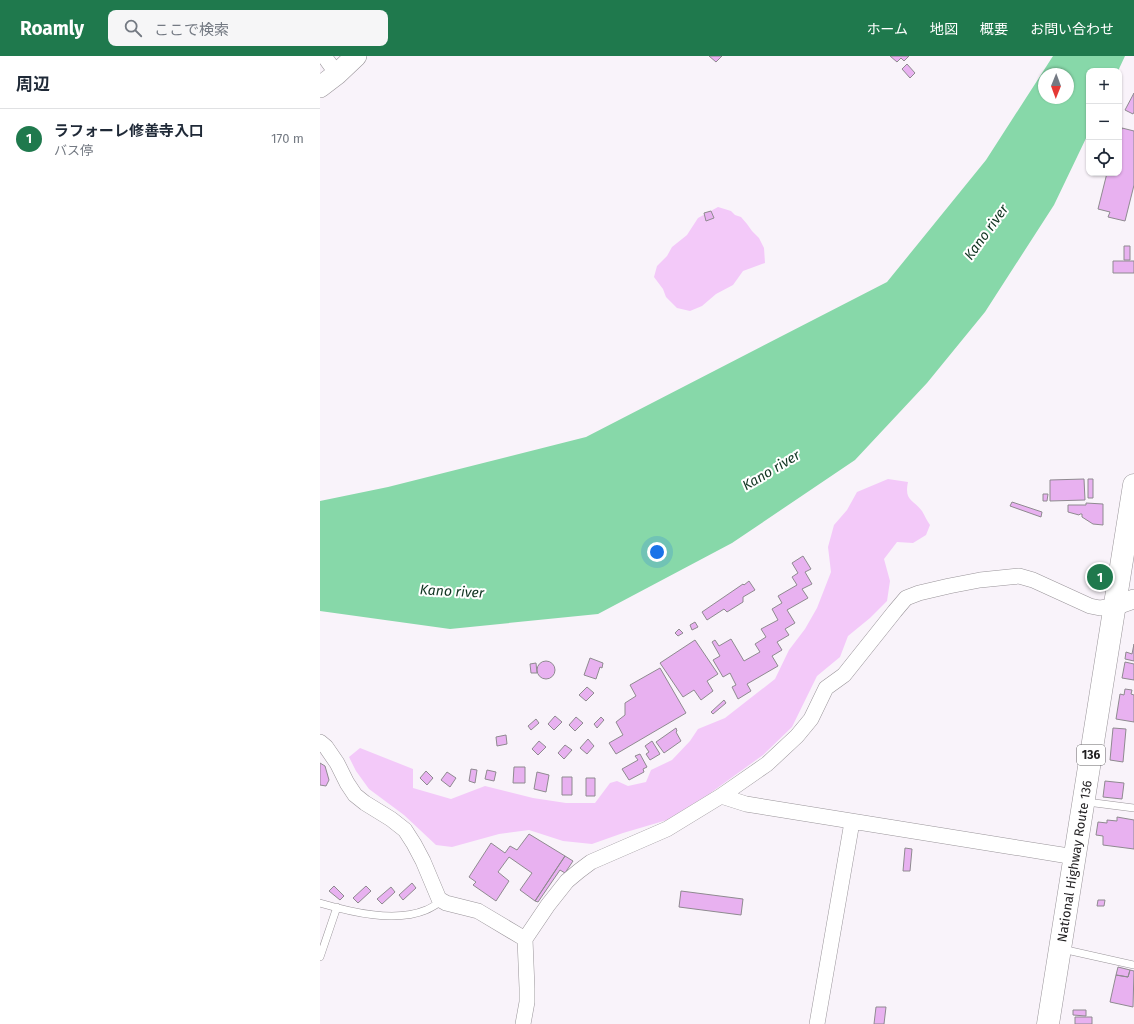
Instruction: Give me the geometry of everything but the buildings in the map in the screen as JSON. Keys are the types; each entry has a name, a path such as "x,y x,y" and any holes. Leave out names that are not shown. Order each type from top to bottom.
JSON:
{"highway":[{"name":"National Highway Route 136","path":"1048,1024 1083,801 1124,602 1134,485"}],"main road":[{"path":"320,87 337,74 356,56"}],"street":[{"path":"324,56 337,74"},
{"path":"523,1024 527,1002 525,939 548,905 567,881 591,862 667,829 721,796 767,764 797,736 811,719 826,688 844,675 906,598 972,581 1019,576 1033,580 1090,606 1100,608 1124,602"},
{"path":"320,742 326,747 337,763 355,795 365,803 391,818 404,830 414,844 423,861 439,899 478,911 525,939"},
{"path":"721,796 746,804 852,822 1075,856"},
{"path":"817,1024 852,822"}],"lane":[{"path":"1083,801 1134,808"},
{"path":"320,903 371,915 392,916 412,914 427,910 442,900"},
{"path":"320,957 337,908"},
{"path":"1060,948 1134,965"}],"shaded area":[{"path":"718,207 731,211 735,215 741,217 759,238 764,248 765,263 743,271 733,285 716,294 702,306 690,311 677,308 666,297 663,289 654,277 657,266 667,256 672,247 687,235 698,218"},
{"path":"888,479 908,482 908,496 919,507 930,525 926,535 913,543 897,542 884,559 890,581 887,601 870,618 848,636 840,657 817,676 792,727 763,755 709,794 667,820 592,844 563,841 529,830 499,834 452,847 436,845 404,815 369,789 356,771 349,757 360,748 413,769 413,788 451,799 485,786 533,798 566,803 595,803 610,783 617,781 628,786 646,782 651,770 672,760 690,741 698,729 725,718 775,679 789,650 805,629 817,608 831,572 828,547 834,525 847,510 857,492"}],"water":[{"name":"Kano river","path":"1053,56 1125,56 1119,68 1086,68 1086,138 1054,205 985,312 927,383 855,460 732,543 598,614 450,629 320,611 320,501 388,487 586,437 887,282 986,160 1038,79 1038,104 1074,104 1074,68 1045,68"}],"place":[{"name":"ラフォーレ修善寺入口","path":"1100,577"}]}
